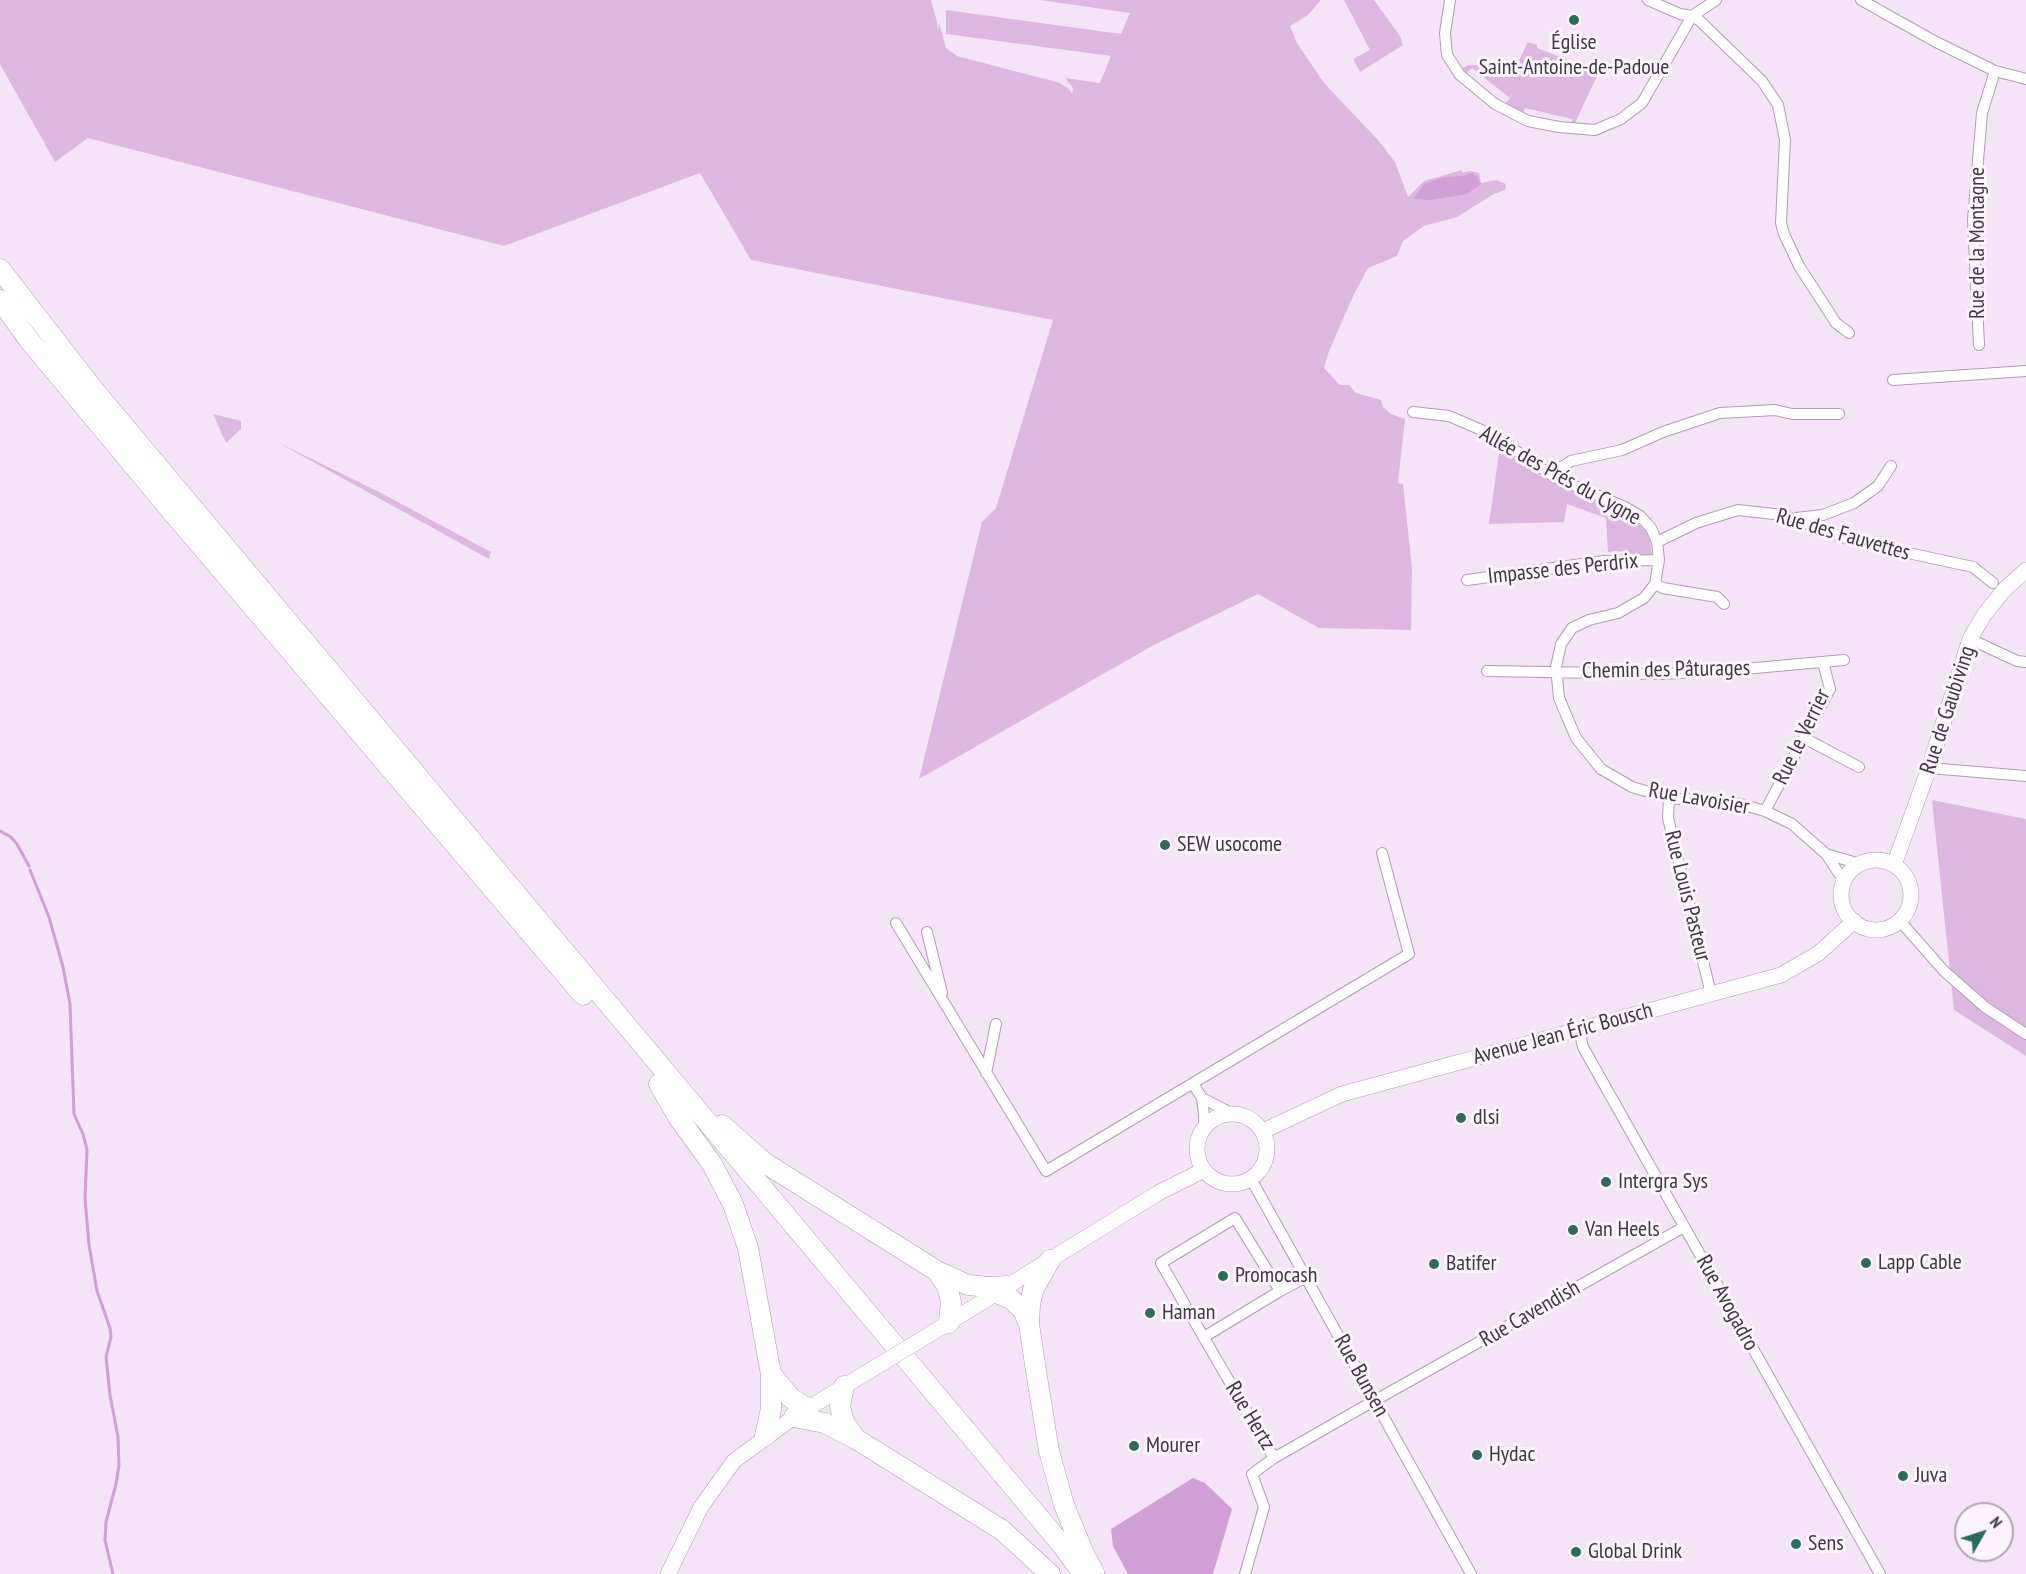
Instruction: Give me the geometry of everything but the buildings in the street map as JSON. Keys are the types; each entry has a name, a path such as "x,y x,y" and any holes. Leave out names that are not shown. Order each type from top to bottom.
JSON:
{"highway":[{"path":"0,269 93,389 1062,1545 1083,1574"},
{"path":"0,300 29,340 173,513 659,1084 1068,1574"},
{"path":"627,1027 671,1068 724,1126 765,1163 937,1271 968,1285 1002,1290 1023,1310 1029,1324 1050,1451 1064,1505 1084,1554 1096,1574"},
{"path":"659,1084 678,1117 712,1164 733,1204 748,1248 771,1374 771,1408 765,1436"},
{"path":"1029,1324 1033,1290 1050,1260"},
{"path":"937,1271 947,1286 951,1302 949,1323"},
{"path":"771,1374 801,1413 856,1439 1002,1530 1050,1574"},
{"path":"844,1386 840,1406 844,1422 856,1439"}],"main road":[{"name":"Rue de Gaubiving","path":"1894,865 1929,768 1970,639 1990,606 2026,570"},
{"path":"1872,860 1894,865 1908,881 1911,891 1906,912 1900,921 1882,929 1862,927 1846,913 1842,903 1844,881 1860,864 1872,860"},
{"name":"Avenue Jean Éric Bousch","path":"1263,1131 1342,1094 1781,975 1819,953 1854,921"},
{"path":"1227,1114 1241,1115 1255,1122 1263,1131 1267,1145 1266,1158 1261,1170 1251,1179 1239,1184 1226,1183 1216,1180 1204,1170 1198,1155 1199,1140 1204,1129 1213,1119 1227,1114"},
{"path":"668,1574 701,1507 734,1461 765,1436 1158,1193 1204,1170"}],"street":[{"path":"1450,0 1444,33 1447,55 1460,75 1495,104 1528,121 1559,127 1595,130 1622,119 1641,103 1692,16 1716,0"},
{"path":"1648,0 1700,21 1762,81 1778,105 1785,140 1781,223 1784,234 1799,266 1836,323 1849,333"},
{"path":"1861,0 1936,42 1995,71 2026,80"},
{"name":"Rue de la Montagne","path":"1978,345 1973,220 1982,113 1995,71"},
{"path":"1893,380 2026,371"},
{"path":"1554,477 1559,469 1571,461 1622,450 1663,432 1720,413 1775,410 1792,414 1839,414"},
{"name":"Allée des Prés du Cygne","path":"1413,412 1449,416 1493,435 1554,477 1625,507 1640,516 1651,528 1658,542 1659,560 1654,584"},
{"path":"1794,519 1822,515 1854,502 1878,486 1891,466"},
{"name":"Rue des Fauvettes","path":"1658,542 1696,523 1738,510 1783,515 1853,541 1973,567 1993,583"},
{"name":"Impasse des Perdrix","path":"1467,580 1604,561 1659,560"},
{"path":"1556,672 1561,644 1572,628 1589,620 1618,613 1644,598 1654,584 1663,588 1717,597 1724,604"},
{"path":"1970,639 2017,661 2026,662"},
{"name":"Chemin des Pâturages","path":"1487,671 1663,674 1844,660"},
{"name":"Rue le Verrier","path":"1765,811 1830,689 1823,662"},
{"name":"Rue Lavoisier","path":"1556,672 1559,698 1576,738 1601,769 1632,787 1669,798 1740,804 1765,811 1792,824 1826,854 1844,881"},
{"path":"1804,738 1859,767"},
{"path":"1929,768 2026,776"},
{"name":"Rue Louis Pasteur","path":"1669,798 1668,818 1711,994"},
{"path":"896,923 1046,1171 1409,954 1382,854"},
{"name":"Rue Lavoisier","path":"1826,854 1860,864"},
{"path":"1900,921 1944,971 1985,1007 2026,1034"},
{"path":"927,932 944,1002"},
{"path":"986,1073 996,1024"},
{"name":"Rue Avogadro","path":"1579,1029 1583,1047 1880,1574"},
{"path":"1194,1084 1202,1098 1204,1129"},
{"path":"1202,1098 1233,1114"},
{"name":"Rue Bunsen","path":"1251,1179 1471,1574"},
{"name":"Rue Hertz","path":"1280,1291 1235,1218 1161,1263 1274,1458 1375,1401"},
{"name":"Rue Cavendish","path":"1375,1401 1684,1227"},
{"path":"1204,1337 1306,1277"},
{"path":"1245,1574 1264,1507 1252,1474 1274,1458"}],"shaded area":[{"path":"0,0 931,0 938,32 939,22 946,48 957,56 1060,83 1072,94 1073,88 1065,78 1100,83 1111,56 946,34 946,10 1121,34 1130,13 1040,0 1321,0 1308,15 1290,26 1297,43 1324,83 1378,140 1395,162 1408,197 1424,181 1462,170 1462,173 1470,171 1479,173 1481,183 1496,180 1506,184 1505,190 1494,194 1457,217 1424,226 1403,241 1397,256 1368,268 1354,294 1324,368 1340,385 1349,385 1356,393 1381,400 1383,407 1391,414 1405,419 1398,483 1403,484 1412,568 1411,630 1319,628 1258,594 1152,646 919,779 982,522 996,508 1053,320 751,260 700,173 504,246 88,138 55,162 0,64"},
{"path":"1344,0 1374,0 1400,36 1403,45 1360,72 1353,59 1370,50"},
{"path":"1528,42 1537,45 1537,48 1599,72 1574,125 1572,125 1572,119 1525,108 1523,114 1504,105 1510,98 1472,68 1462,77 1457,71 1469,65 1496,66 1513,73"},
{"path":"1472,173 1481,184 1467,194 1430,200 1413,199 1424,184 1444,177 1464,176"},
{"path":"213,414 241,421 241,429 226,443"},
{"path":"277,442 379,492 491,552 489,559"},
{"path":"1500,446 1540,476 1636,521 1645,530 1650,540 1652,555 1629,556 1628,551 1608,552 1606,518 1567,504 1564,522 1489,524"},
{"path":"1932,800 2026,819 2026,1056 1954,1010"},
{"path":"1193,1478 1205,1483 1232,1509 1213,1574 1128,1574 1113,1546 1111,1529"}],"waterway":[{"path":"0,831 11,837 17,844 29,866"},
{"path":"30,870 49,917 63,967 70,1004 74,1114 87,1150 85,1198 89,1245 97,1291 110,1328 111,1337 106,1357 118,1437 119,1465 106,1522 105,1540 113,1574"}],"place":[{"name":"Église Saint-Antoine-de-Padoue","path":"1574,20"},
{"name":"SEW usocome","path":"1165,845"},
{"name":"dlsi","path":"1461,1118"},
{"name":"Intergra Sys","path":"1606,1182"},
{"name":"Van Heels","path":"1573,1230"},
{"name":"Lapp Cable","path":"1866,1263"},
{"name":"Batifer","path":"1434,1264"},
{"name":"Promocash","path":"1223,1276"},
{"name":"Haman","path":"1150,1313"},
{"name":"Mourer","path":"1134,1446"},
{"name":"Hydac","path":"1477,1455"},
{"name":"Juva","path":"1903,1476"},
{"name":"Sens","path":"1796,1544"},
{"name":"Global Drink","path":"1576,1552"}]}
